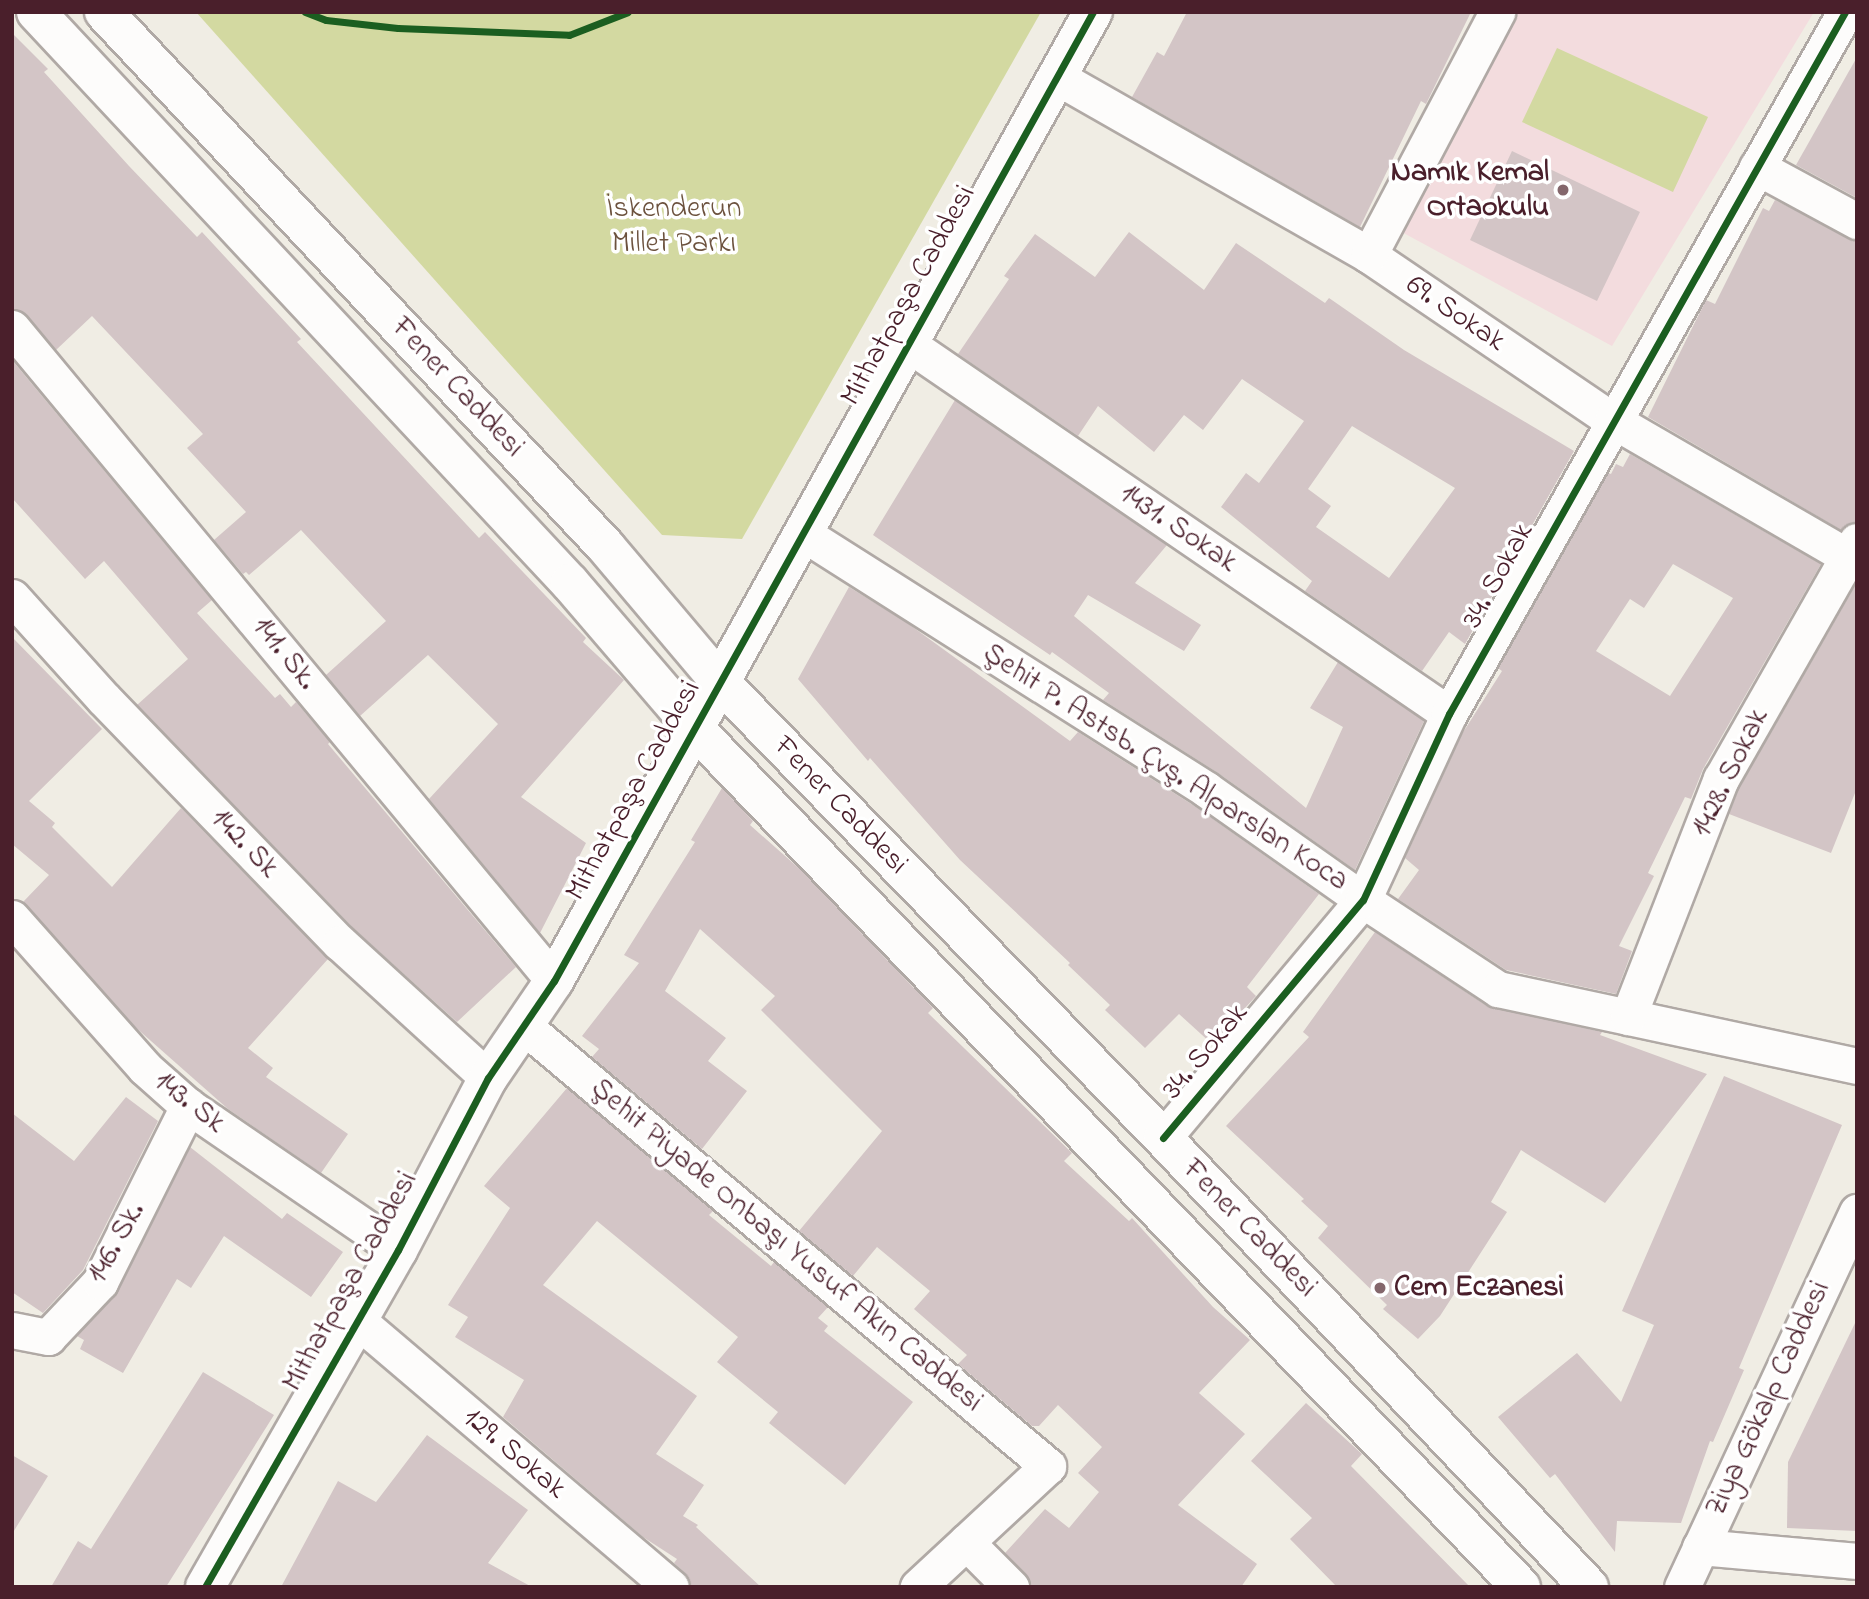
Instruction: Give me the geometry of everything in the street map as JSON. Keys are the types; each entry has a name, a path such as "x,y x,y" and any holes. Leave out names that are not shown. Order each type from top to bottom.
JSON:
{"main road":[{"name":"Fener Caddesi","path":"36,12 570,583 695,729 1521,1587"},
{"name":"Fener Caddesi","path":"104,12 606,547 721,683 1163,1138 1589,1587"},
{"name":"Mithatpaşa Caddesi","path":"205,1587 398,1250 488,1077 525,1027 554,981 1093,12"}],"street":[{"path":"1369,255 1497,12"},
{"name":"34. Sokak","path":"1163,1138 1363,900 1449,714 1612,420 1845,12"},
{"name":"69. Sokak","path":"1057,77 1369,255 1612,420 1852,549"},
{"path":"1757,167 1857,220"},
{"name":"141. Sk.","path":"12,328 554,981"},
{"name":"1431. Sokak","path":"908,344 1449,714"},
{"name":"Şehit P. Astsb. Çvş. Alparslan Koca","path":"804,534 1207,790 1363,900 1498,989 1857,1066"},
{"name":"1428. Sokak","path":"1628,1017 1721,779 1852,549"},
{"name":"142. Sk","path":"12,597 104,699 340,943 488,1077"},
{"name":"143. Sk","path":"12,918 145,1068 188,1106 398,1250"},
{"name":"Şehit Piyade Onbaşı Yusuf Akın Caddesi","path":"525,1027 1048,1466 967,1542"},
{"name":"146. Sk.","path":"12,1330 48,1338 100,1282 188,1106"},
{"name":"Ziya Gökalp Caddesi","path":"1682,1587 1857,1212"},
{"name":"129. Sokak","path":"357,1320 671,1587"},
{"path":"918,1587 967,1542 1011,1587"},
{"path":"1700,1547 1857,1561"}],"shaded area":[{"name":"Namık Kemal Ortaokulu","path":"1516,12 1814,12 1612,346 1398,230"}],"green space":[{"name":"İskenderun Millet Parkı","path":"196,12 1041,12 742,539 662,535"},
{"path":"1557,48 1708,117 1673,192 1522,122"}],"building":[{"path":"1187,12 1471,12 1426,104 1421,101 1360,227 1132,97 1157,52 1164,56"},
{"path":"12,33 48,69 44,72 129,166 197,237 202,232 301,339 297,342 479,538 485,532 586,638 583,642 624,680 521,797 586,843 540,933 429,799 498,724 428,655 360,716 326,675 386,621 301,530 249,575 246,572 243,574 214,540 246,512 187,448 203,434 92,316 56,350 27,315 12,308"},
{"path":"1857,57 1857,198 1796,165"},
{"path":"1512,151 1640,212 1597,301 1470,240"},
{"path":"1775,200 1857,241 1857,521 1841,530 1648,417 1706,300 1715,304 1763,208 1769,211"},
{"path":"1129,232 1204,290 1236,243 1325,303 1329,298 1404,350 1574,451 1465,644 1449,632 1422,671 1305,591 1312,581 1221,507 1246,473 1259,483 1304,421 1242,379 1203,430 1184,415 1154,452 1098,406 1078,436 958,354 1009,279 1004,276 1035,234 1095,277","holes":["1352,426 1455,488 1389,578 1316,527 1331,506 1308,489"]},
{"path":"12,360 212,600 197,613 275,698 280,694 291,707 296,702 330,742 328,744 516,967 457,1022 354,929 137,705 188,659 104,561 85,579 12,498"},
{"path":"955,400 1167,545 1135,583 1201,625 1184,651 1088,595 1074,616 1306,808 1343,727 1310,708 1338,662 1424,721 1355,870 1218,773 1103,700 1109,693 1052,652 1050,655 873,535"},
{"path":"1630,454 1821,564 1703,769 1691,799 1685,797 1648,873 1654,876 1619,946 1632,951 1616,994 1506,970 1398,899 1419,870 1405,858 1462,734 1502,671 1498,668 1608,473 1611,474 1616,464 1623,467","holes":["1673,564 1733,598 1670,696 1596,651 1630,599 1644,608"]},
{"path":"1857,582 1857,788 1831,853 1729,814 1739,788"},
{"path":"849,587 903,620 1070,741 1078,732 1196,807 1319,894 1247,987 1256,996 1212,1044 1179,1014 1145,1048 1105,1010 1110,1005 1068,965 1070,963 960,860 870,758 868,761 798,679"},
{"path":"12,637 102,729 29,801 55,823 52,827 112,887 181,808 328,959 248,1048 273,1068 266,1077 348,1134 321,1173 228,1109 134,1026 23,902 49,875 12,844"},
{"path":"722,788 753,821 750,825 802,871 933,1008 928,1013 1072,1153 1064,1161 1129,1221 1132,1218 1213,1307 1250,1340 1199,1393 1245,1434 1178,1505 1257,1564 1241,1587 1031,1587 1025,1573 1005,1553 1045,1509 1069,1528 1099,1492 1078,1473 1102,1447 1058,1405 1039,1426 1032,1426 958,1364 967,1355 914,1309 930,1291 877,1247 853,1276 799,1231 882,1131 761,1010 775,996 700,929 665,991 726,1038 708,1061 747,1091 702,1149 592,1057 599,1049 582,1036 639,963 624,955 695,842 691,840"},
{"path":"1375,932 1487,1006 1602,1032 1600,1035 1707,1074 1605,1203 1521,1150 1491,1202 1507,1212 1440,1316 1418,1339 1383,1309 1387,1305 1318,1238 1328,1226 1301,1201 1304,1199 1226,1126 1309,1037 1303,1032"},
{"path":"1724,1076 1842,1125 1739,1368 1744,1370 1713,1442 1710,1441 1681,1523 1617,1521 1615,1552 1555,1474 1550,1478 1498,1417 1577,1353 1621,1402 1654,1325 1622,1311"},
{"path":"567,1088 713,1211 709,1215 771,1266 774,1262 828,1307 818,1318 828,1326 824,1331 913,1402 845,1485 769,1423 778,1412 717,1362 738,1337 597,1221 543,1285 697,1396 656,1454 704,1485 683,1516 698,1525 696,1527 761,1587 691,1587 684,1572 674,1563 677,1559 643,1537 503,1417 524,1380 455,1337 468,1317 448,1305 510,1208 484,1186"},
{"path":"126,1097 158,1121 83,1270 43,1313 12,1292 12,1113 74,1161"},
{"path":"190,1147 282,1219 287,1213 343,1252 311,1297 224,1236 191,1288 177,1279 123,1373 80,1349 84,1340 77,1336 118,1291"},
{"path":"1857,1319 1857,1531 1787,1528 1788,1462"},
{"path":"203,1372 274,1415 166,1587 51,1587 78,1541 91,1549"},
{"path":"1306,1403 1362,1454 1351,1466 1470,1587 1337,1587 1290,1539 1312,1518 1251,1461"},
{"path":"427,1435 528,1510 488,1563 532,1587 281,1587 338,1481 376,1502"},
{"path":"12,1455 48,1476 12,1534"}],"cycle path":[{"path":"305,12 326,20 398,28 569,35 628,12"},
{"path":"205,1587 398,1250 488,1078 554,981 1093,12"},
{"path":"1163,1138 1363,900 1449,714 1845,12"}],"place":[{"name":"Namık Kemal Ortaokulu","path":"1563,190"},
{"name":"Cem Eczanesi","path":"1380,1288"}]}
